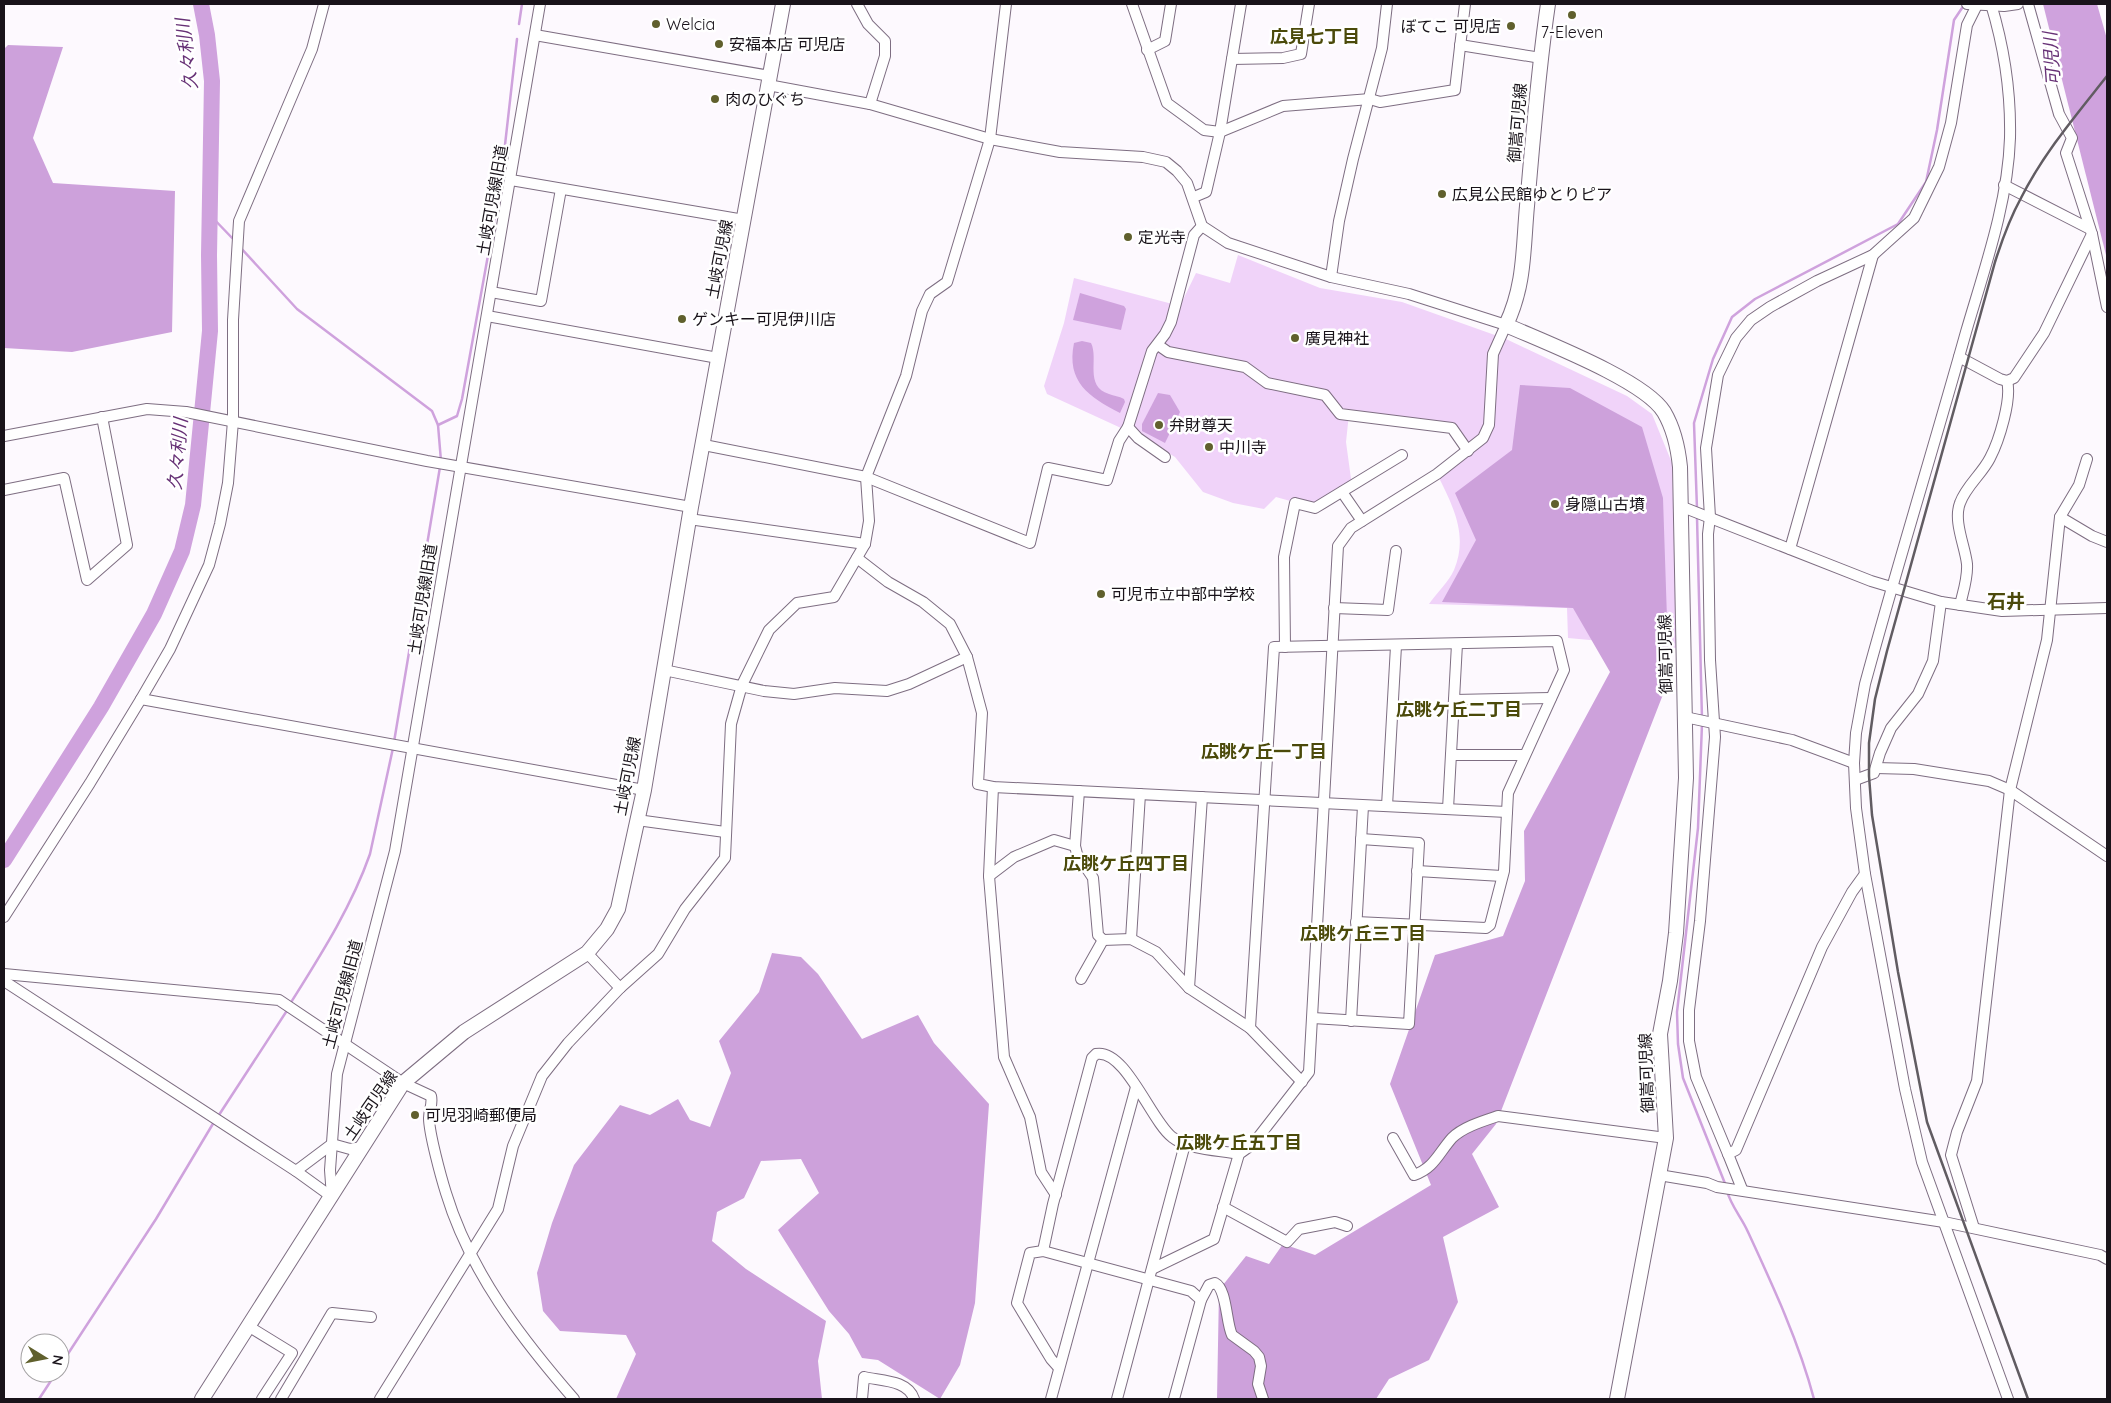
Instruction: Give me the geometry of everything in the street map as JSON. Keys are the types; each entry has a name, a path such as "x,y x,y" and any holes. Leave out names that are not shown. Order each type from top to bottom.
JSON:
{"main road":[{"name":"土岐可児線","path":"202,1399 403,1083 464,1032 587,953 608,929 618,909 644,790 690,513 704,445 718,358 783,4"},
{"name":"御嵩可児線","path":"1548,4 1526,217 1524,265 1517,302 1506,325 1630,382 1649,395 1663,411 1676,438 1680,467 1680,506 1691,718 1676,933 1670,981 1660,1034 1666,1138 1616,1399"}],"street":[{"path":"4,917 90,783 170,649 209,565 228,483 232,320 239,227 243,210 312,49 324,4"},
{"name":"土岐可児線旧道","path":"332,1196 330,1170 337,1074 395,851 413,748 455,465 487,316 540,4"},
{"path":"858,4 868,24 885,41 885,56 870,104"},
{"path":"380,1399 498,1209 513,1146 542,1076 568,1043 620,988 658,954 685,909 725,858 731,724 742,685 768,630 797,603 834,597 866,544 869,521 866,477 906,376 922,311 930,294 947,282 990,139 1006,4"},
{"path":"1132,4 1166,103 1199,127 1220,132 1283,106 1370,99 1380,102 1455,90 1465,4"},
{"path":"1147,50 1165,41 1171,4"},
{"path":"1194,197 1206,192 1220,132 1241,4"},
{"path":"1232,59 1283,58 1301,54 1309,4"},
{"path":"1331,277 1339,221 1382,48 1387,4"},
{"path":"1737,1189 1728,1154 1696,1077 1689,1041 1690,1010 1700,921 1711,722 1708,440 1718,375 1736,338 1751,320 1770,307 1817,281 1873,255 1914,218 1939,167 1951,123 1972,5 2018,4"},
{"path":"2028,4 2059,114 2072,138 2066,153 2091,232 2107,307"},
{"path":"1991,5 2003,50 2009,101 2010,139 2004,185 1995,226 1959,357 1891,588 1865,684 1856,733 1854,763 1856,808 1865,874 1911,1120 1922,1162 2008,1399"},
{"path":"534,35 769,80 870,104 990,139 1060,152 1143,157 1166,162 1178,171 1187,183 1194,197 1202,226 1228,243 1331,277 1410,294 1506,325 1493,354 1489,425 1483,438 1437,474 1352,528 1338,546 1309,1072 1253,1144 1239,1154 1211,1242 1150,1273"},
{"path":"1460,45 1541,58"},
{"path":"510,180 744,220"},
{"path":"2004,185 2091,232"},
{"path":"491,292 541,301 561,189"},
{"path":"704,445 866,477 1030,543 1048,468 1108,480 1119,441 1128,426 1140,392 1143,374 1152,351 1158,345 1171,322 1194,234 1202,226"},
{"path":"1959,357 2007,380 2014,378 2044,333 2091,232"},
{"path":"1790,549 1873,255"},
{"path":"487,316 718,358"},
{"path":"1158,345 1168,352 1244,367 1267,383 1325,395 1340,414 1452,428 1468,451"},
{"path":"1960,606 1967,578 1967,565 1958,521 1959,504 1990,458 2008,406 2010,391 2007,380"},
{"path":"4,436 147,410 186,412 690,513 866,544"},
{"path":"4,490 64,478 88,580 127,545 102,417"},
{"path":"1128,426 1138,438 1165,457"},
{"path":"1285,647 1284,557 1295,503 1315,508 1402,455"},
{"path":"1974,1228 1951,1155 1977,1081 2010,790 2047,640 2060,517 2078,485 2087,459"},
{"path":"1342,492 1362,521"},
{"path":"1680,506 1891,588 1940,602 2002,611 2107,608"},
{"path":"2060,517 2092,536 2107,542"},
{"path":"1334,608 1388,610 1396,551"},
{"path":"857,558 888,582 924,602 950,624 967,657 982,713 978,784 993,787 1507,812"},
{"path":"1855,780 1874,773 1891,728 1918,694 1933,662 1940,602"},
{"path":"1250,1028 1274,647 1396,646 1557,641 1564,670 1508,793 1502,876 1490,925 1486,928 1356,922"},
{"path":"1448,810 1457,644"},
{"path":"1388,806 1396,646"},
{"path":"664,670 764,691 794,694 835,688 887,691 909,684 967,657"},
{"path":"1454,700 1551,698"},
{"path":"140,699 644,790"},
{"path":"1691,718 1792,740 1854,763"},
{"path":"1451,755 1524,755"},
{"path":"1876,768 1914,769 1989,781 2010,790 2107,856"},
{"path":"993,787 989,876 1004,1057 1030,1117 1041,1172 1056,1195"},
{"path":"1079,791 1075,846 1077,854 1092,878 1098,935 1102,940"},
{"path":"1131,939 1140,794"},
{"path":"1189,988 1202,797"},
{"path":"1351,1020 1362,806"},
{"path":"637,820 725,832"},
{"path":"1313,1018 1409,1024 1419,843 1361,839"},
{"path":"989,876 1014,857 1054,840 1075,846"},
{"path":"1418,871 1502,876"},
{"path":"1728,1154 1736,1150 1822,947 1852,892 1865,874"},
{"path":"1102,940 1131,939 1162,956 1189,988 1250,1028 1302,1082"},
{"path":"1081,979 1102,940"},
{"path":"587,953 620,988"},
{"path":"4,974 278,1000 403,1083 431,1096 432,1102 429,1118 446,1194 470,1253 513,1324 574,1399"},
{"path":"4,981 332,1196"},
{"path":"1043,1252 1092,1058 1100,1053 1108,1056 1125,1070 1160,1124 1172,1137 1185,1144 1239,1154"},
{"path":"1051,1399 1136,1087"},
{"path":"1393,1138 1414,1175 1428,1170 1454,1137 1478,1122 1498,1116 1666,1138"},
{"path":"296,1171 332,1144 350,1149 362,1147"},
{"path":"1117,1399 1185,1144"},
{"path":"1659,1175 1720,1187 1944,1222 2100,1255 2107,1259"},
{"path":"1223,1207 1287,1242 1299,1229 1335,1222 1347,1226"},
{"path":"1059,1368 1017,1303 1030,1253 1043,1252 1088,1264 1150,1273 1191,1291 1200,1300"},
{"path":"1174,1399 1200,1300 1209,1285 1215,1283 1219,1285 1232,1335 1259,1357 1258,1384 1263,1399"},
{"path":"281,1399 332,1314 371,1317"},
{"path":"248,1326 292,1353 262,1399"},
{"path":"862,1399 864,1377 905,1386 911,1392 914,1399"}],"shaded area":[{"path":"2043,4 2097,4 2107,39 2107,259"},
{"path":"8,45 63,47 33,138 53,183 175,191 172,332 72,352 4,348 4,49"},
{"path":"1238,255 1320,288 1402,302 1506,339 1627,396 1652,414 1672,463 1677,648 1568,638 1567,608 1429,604 1452,574 1460,544 1457,520 1437,474 1467,451 1452,428 1349,414 1346,442 1352,486 1315,508 1276,497 1264,509 1233,503 1203,492 1175,457 1145,439 1047,394 1044,386 1064,323 1074,278 1180,306 1196,273 1230,283"},
{"path":"1080,293 1124,306 1126,309 1121,330 1073,320"},
{"path":"1082,341 1091,343 1094,357 1094,379 1097,385 1101,390 1124,399 1125,402 1120,413 1090,394 1082,387 1077,378 1073,368 1072,357 1074,343"},
{"path":"1520,385 1570,388 1642,427 1663,498 1669,679 1496,1124 1472,1154 1499,1207 1443,1237 1458,1302 1429,1360 1389,1379 1376,1399 1217,1399 1219,1290 1246,1256 1269,1264 1283,1244 1315,1255 1431,1185 1390,1084 1435,955 1503,936 1525,881 1524,831 1610,672 1573,608 1442,602 1476,540 1455,493 1512,450"},
{"path":"1158,393 1170,395 1180,412 1165,443 1142,431 1142,424"},
{"path":"772,953 801,957 818,974 862,1039 918,1015 934,1043 989,1104 975,1303 960,1365 940,1399 878,1360 862,1358 849,1334 829,1311 778,1230 819,1193 801,1159 761,1161 744,1198 717,1212 712,1241 746,1269 826,1321 818,1361 822,1399 616,1399 636,1354 626,1335 560,1331 543,1311 537,1273 552,1223 574,1165 620,1105 650,1115 678,1099 690,1120 710,1127 731,1073 719,1041 759,992"}],"waterway":[{"name":"久々利川","path":"4,860 101,707 154,614 182,551 193,505 210,331 209,255 212,81 207,35 201,4"},
{"path":"519,24 522,4"},
{"path":"1697,509 1694,423 1713,359 1732,317 1755,299 1898,224 1926,182 1937,130 1954,20 1964,5"},
{"path":"441,461 438,425 457,416 462,399 500,189 517,39"},
{"path":"210,215 235,241"},
{"path":"240,247 297,309 432,411 438,425"},
{"path":"394,742 440,467"},
{"path":"1697,517 1702,719"},
{"path":"1702,724 1698,828 1677,1012 1678,1044 1683,1078 1726,1186"},
{"path":"290,1004 344,913 362,874 370,854 393,748"},
{"path":"217,1118 288,1009"},
{"path":"70,1351 156,1219 214,1122"},
{"path":"1727,1191 1748,1232 1785,1314 1801,1356 1814,1399"},
{"path":"39,1399 49,1383"}],"railway":[{"path":"2028,1399 1927,1122 1898,972 1872,815 1869,743 1875,699 1887,651 2000,246 2017,206 2040,166 2061,135 2107,76"}],"place":[{"name":"7-Eleven","path":"1572,15"},
{"name":"Welcia","path":"656,24"},
{"name":"ぼてこ 可児店","path":"1511,26"},
{"name":"安福本店 可児店","path":"719,44"},
{"name":"肉のひぐち","path":"715,99"},
{"name":"広見公民館ゆとりピア","path":"1442,194"},
{"name":"定光寺","path":"1128,237"},
{"name":"ゲンキー可児伊川店","path":"682,319"},
{"name":"廣見神社","path":"1295,338"},
{"name":"弁財尊天","path":"1159,425"},
{"name":"中川寺","path":"1209,447"},
{"name":"身隠山古墳","path":"1555,504"},
{"name":"可児市立中部中学校","path":"1101,594"},
{"name":"可児羽崎郵便局","path":"415,1115"}],"district":[{"name":"広見七丁目","path":"1315,37"},
{"name":"石井","path":"2006,601"},
{"name":"広眺ケ丘二丁目","path":"1459,710"},
{"name":"広眺ケ丘一丁目","path":"1264,752"},
{"name":"広眺ケ丘四丁目","path":"1126,864"},
{"name":"広眺ケ丘三丁目","path":"1363,934"},
{"name":"広眺ケ丘五丁目","path":"1239,1143"}],"water label":[{"name":"可児川","path":"2052,59"}]}
